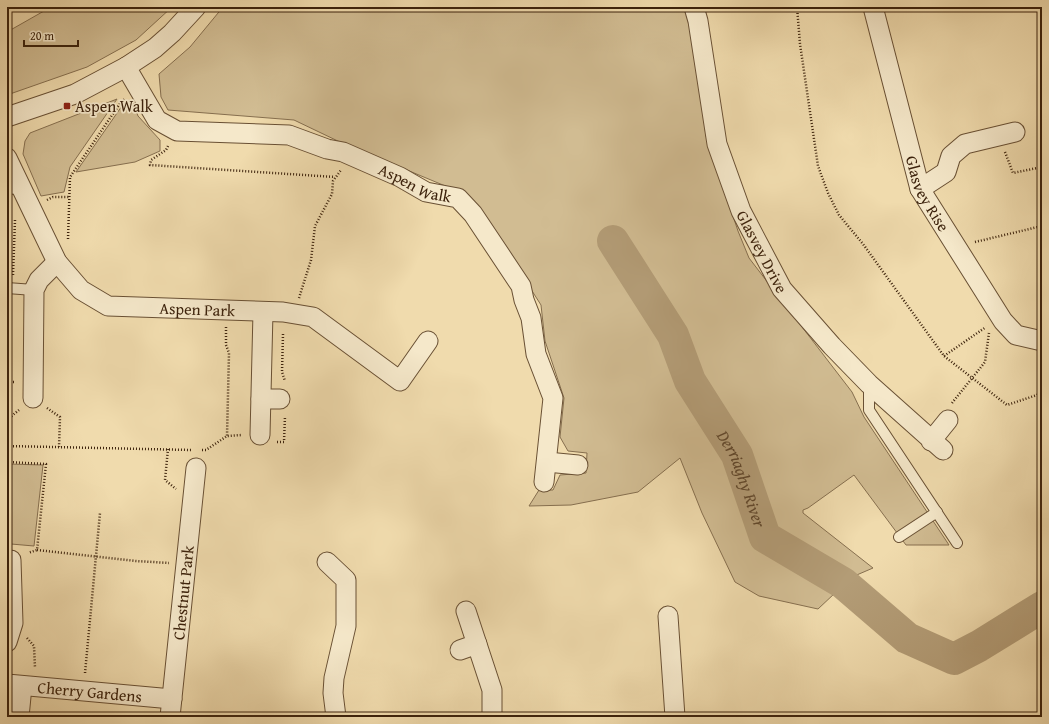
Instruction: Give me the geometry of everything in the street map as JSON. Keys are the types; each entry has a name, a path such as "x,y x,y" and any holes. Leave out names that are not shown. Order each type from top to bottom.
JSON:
{"street":[{"path":"7,117 75,94 126,67 155,48 172,33 196,7"},
{"name":"Glasvey Drive","path":"694,7 698,21 717,144 741,211 782,289 832,346 869,384 937,445 948,420"},
{"name":"Glasvey Rise","path":"873,7 920,189 1003,320 1016,335 1042,341"},
{"name":"Aspen Walk","path":"126,67 157,120 177,130 289,135 327,149 343,152 351,157 400,177 426,192 458,198 473,214 521,286 524,300 531,318 536,354 553,398 544,482"},
{"path":"920,189 946,172 951,156 965,144 1007,134"},
{"name":"Aspen Park","path":"7,158 14,188 57,262 81,290 108,306 289,313 313,317 400,381 428,341"},
{"path":"33,398 34,290 39,280 57,262"},
{"path":"260,435 263,312"},
{"path":"261,399 284,399"},
{"path":"547,462 578,465"},
{"name":"Chestnut Park","path":"171,708 196,468"},
{"path":"7,642 12,623 11,560"},
{"path":"327,562 346,580 346,626 334,678 333,693 336,717"},
{"path":"466,611 469,647 492,690 492,717"},
{"path":"668,616 675,717"},
{"path":"19,717 21,686"},
{"name":"Cherry Gardens","path":"21,686 83,691 171,708"}],"lane":[{"path":"10,289 34,290"},
{"path":"869,384 870,410 957,543"},
{"path":"899,537 937,512"}],"path":[{"path":"797,7 800,44 818,166 828,194 839,215 863,244 944,356 1007,405 1037,395 1042,389"},
{"path":"68,238 70,177 121,102 128,97"},
{"path":"1007,134 1013,173 1042,167"},
{"path":"171,140 166,150 151,160 150,165 335,177"},
{"path":"59,447 60,417 33,398 9,418 7,447 206,450 227,436 260,435 268,441 284,442 284,399 282,372 289,313 311,260 315,226 332,194 333,181 335,177 351,157"},
{"path":"10,289 16,218"},
{"path":"957,247 1042,226"},
{"path":"226,310 226,345 229,353 227,436"},
{"path":"944,356 990,325 985,362 954,400"},
{"path":"168,449 165,480 192,503"},
{"path":"7,462 46,464 37,550"},
{"path":"83,691 100,513"},
{"path":"7,518 8,550 11,560 37,550 96,557 186,564"},
{"path":"12,623 34,646 21,686"}],"shaded area":[{"path":"51,7 172,7 136,40 87,67 7,95 7,32"},
{"path":"223,7 686,7 693,31 706,136 738,231 749,258 852,392 864,417 949,545 906,545 854,475 803,510 803,513 873,568 852,577 818,609 759,596 735,582 702,513 680,458 638,492 571,505 529,506 539,490 553,490 560,475 586,473 587,453 568,451 560,437 564,398 545,341 541,305 483,214 467,195 342,143 294,120 168,110 161,97 159,74 190,47"},
{"path":"117,99 70,167 64,192 41,196 23,154 25,141 30,133"},
{"path":"130,100 133,103 138,116 160,140 160,151 135,162 76,172 124,103"},
{"path":"8,464 43,465 34,546 11,544"}],"waterway":[{"name":"Derriaghy River","path":"613,241 673,335 690,381 737,455 765,537 843,583 907,638 954,659 979,646 1042,607"}],"place":[{"name":"Aspen Walk","path":"67,106"}]}
